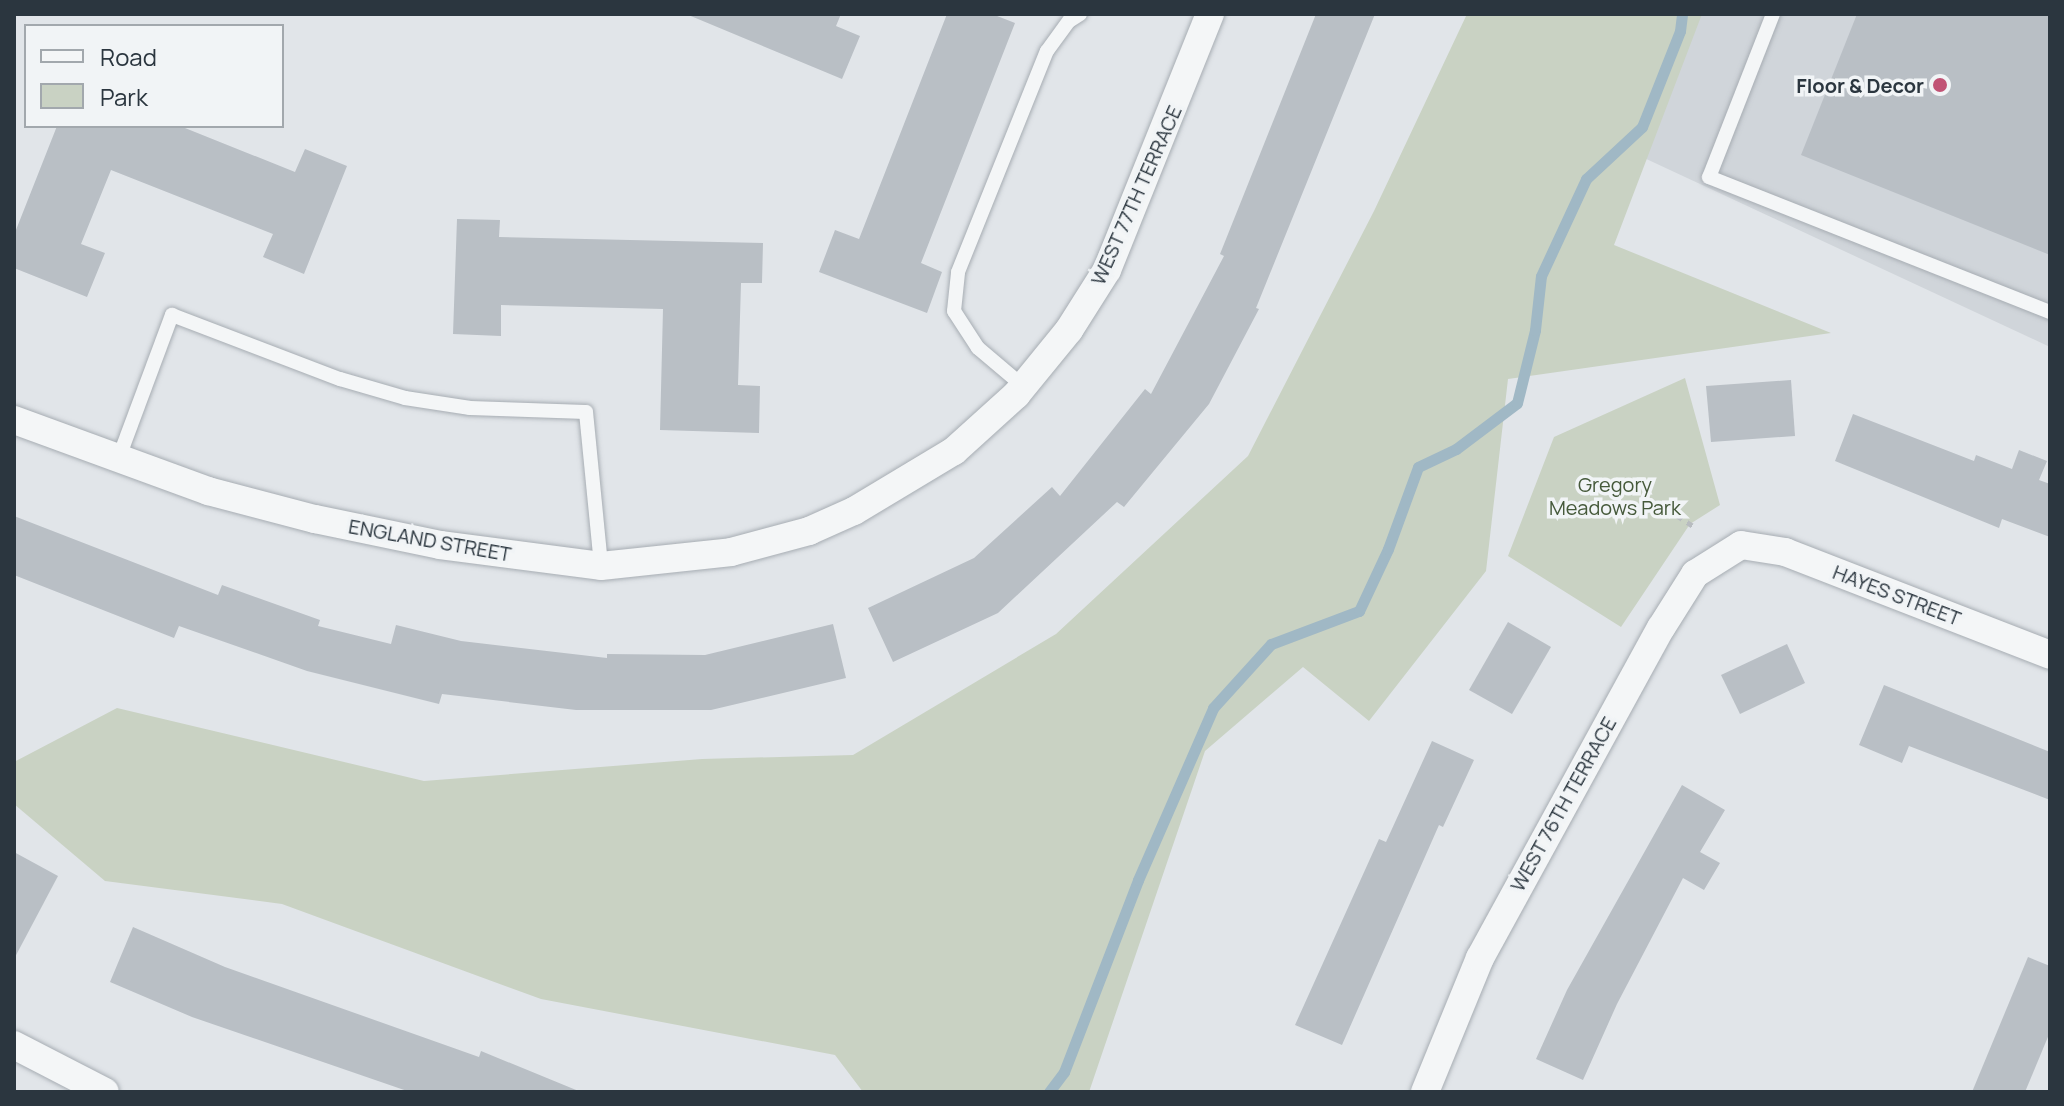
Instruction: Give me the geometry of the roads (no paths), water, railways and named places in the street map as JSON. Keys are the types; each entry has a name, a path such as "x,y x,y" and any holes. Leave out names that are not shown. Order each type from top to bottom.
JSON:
{"street":[{"name":"WEST 77TH TERRACE","path":"854,511 954,451 1023,386 1069,330 1107,270 1210,14"},
{"name":"ENGLAND STREET","path":"14,420 208,491 315,519 440,545 601,566 731,552 809,531 854,511"},
{"name":"HAYES STREET","path":"1741,545 1785,552 2050,655"},
{"name":"WEST 76TH TERRACE","path":"1425,1092 1480,958 1661,628 1695,574 1741,545"},
{"path":"14,1045 105,1092"}],"lane":[{"path":"1023,386 978,348 954,311 958,272 1047,51 1069,21 1080,14"},
{"path":"1773,14 1709,177 2050,312"},
{"path":"118,460 172,315 340,379 405,398 470,408 586,412 601,566"}],"waterway":[{"path":"1049,1092 1064,1072 1138,880 1213,708 1271,644 1359,611 1388,549 1418,467 1456,449 1517,403 1535,330 1541,276 1586,179 1642,127 1680,31 1682,14"}],"place":[{"name":"Floor & Decor","path":"1940,85"}],"park label":[{"name":"Gregory Meadows Park","path":"1615,496"}]}
